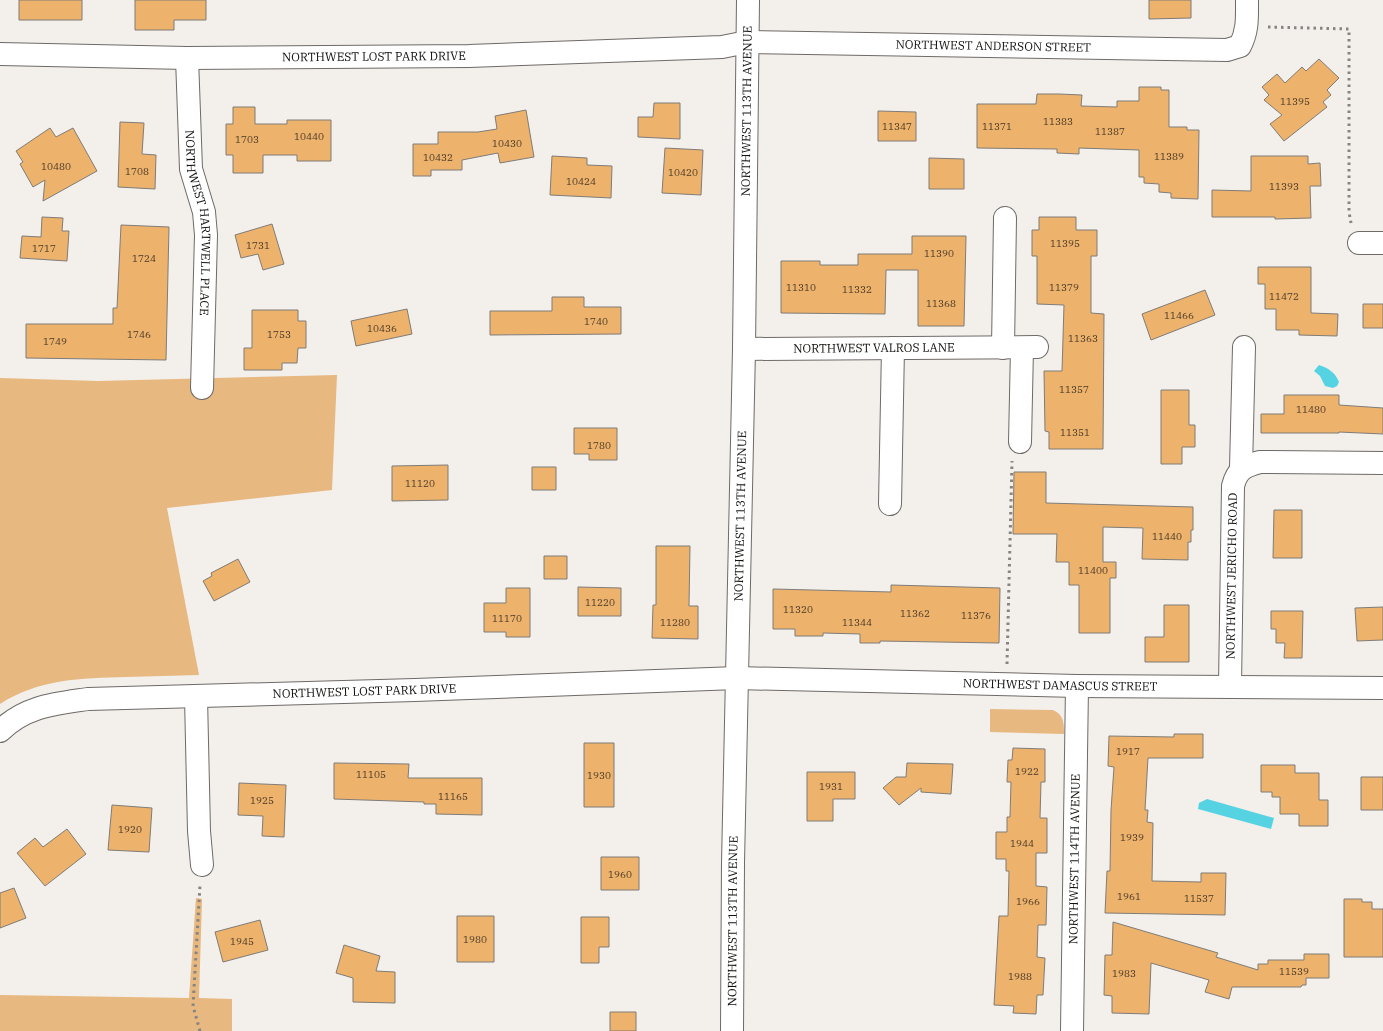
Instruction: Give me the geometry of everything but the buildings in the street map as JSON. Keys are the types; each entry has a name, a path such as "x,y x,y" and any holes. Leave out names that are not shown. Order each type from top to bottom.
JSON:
{"street":[{"name":"NORTHWEST 113TH AVENUE","path":"732,1031 733,863 744,349 748,0"},
{"path":"1244,36 1247,0"},
{"name":"NORTHWEST ANDERSON STREET","path":"747,42 1227,50 1244,36"},
{"name":"NORTHWEST LOST PARK DRIVE","path":"0,54 187,58 533,54 722,47 747,42"},
{"name":"NORTHWEST HARTWELL PLACE","path":"187,58 191,169 204,212 206,235 202,388"},
{"path":"1005,218 1021,348 1020,442"},
{"path":"1359,243 1383,243"},
{"name":"NORTHWEST JERICHO ROAD","path":"1230,686 1233,486 1235,476 1241,468 1244,347"},
{"path":"890,504 892,348"},
{"name":"NORTHWEST VALROS LANE","path":"744,349 1021,348"},
{"path":"1241,468 1260,462 1383,463"},
{"name":"NORTHWEST LOST PARK DRIVE","path":"0,731 11,720 20,715 50,704 88,700 737,678"},
{"name":"NORTHWEST DAMASCUS STREET","path":"737,678 1077,686 1383,688"},
{"name":"NORTHWEST 114TH AVENUE","path":"1072,1031 1077,686"},
{"path":"196,697 199,831 202,865"}],"path":[{"path":"1244,36 1349,29 1349,212 1353,235 1359,243"},
{"path":"1006,684 1012,455 1020,442"},
{"path":"200,1031 193,1006 202,865"}],"shaded area":[{"path":"337,375 332,490 167,508 199,675 93,678 61,681 30,689 0,704 0,378 98,381"},
{"path":"990,709 1053,710 1063,720 1064,734 990,732"},
{"path":"196,898 202,899 199,998 232,999 232,1031 0,1031 0,995 189,998"}],"water":[{"path":"1319,365 1333,373 1339,382 1337,386 1333,388 1325,386 1320,376 1314,371"},
{"path":"1207,799 1274,818 1271,829 1198,809 1199,803"}]}
